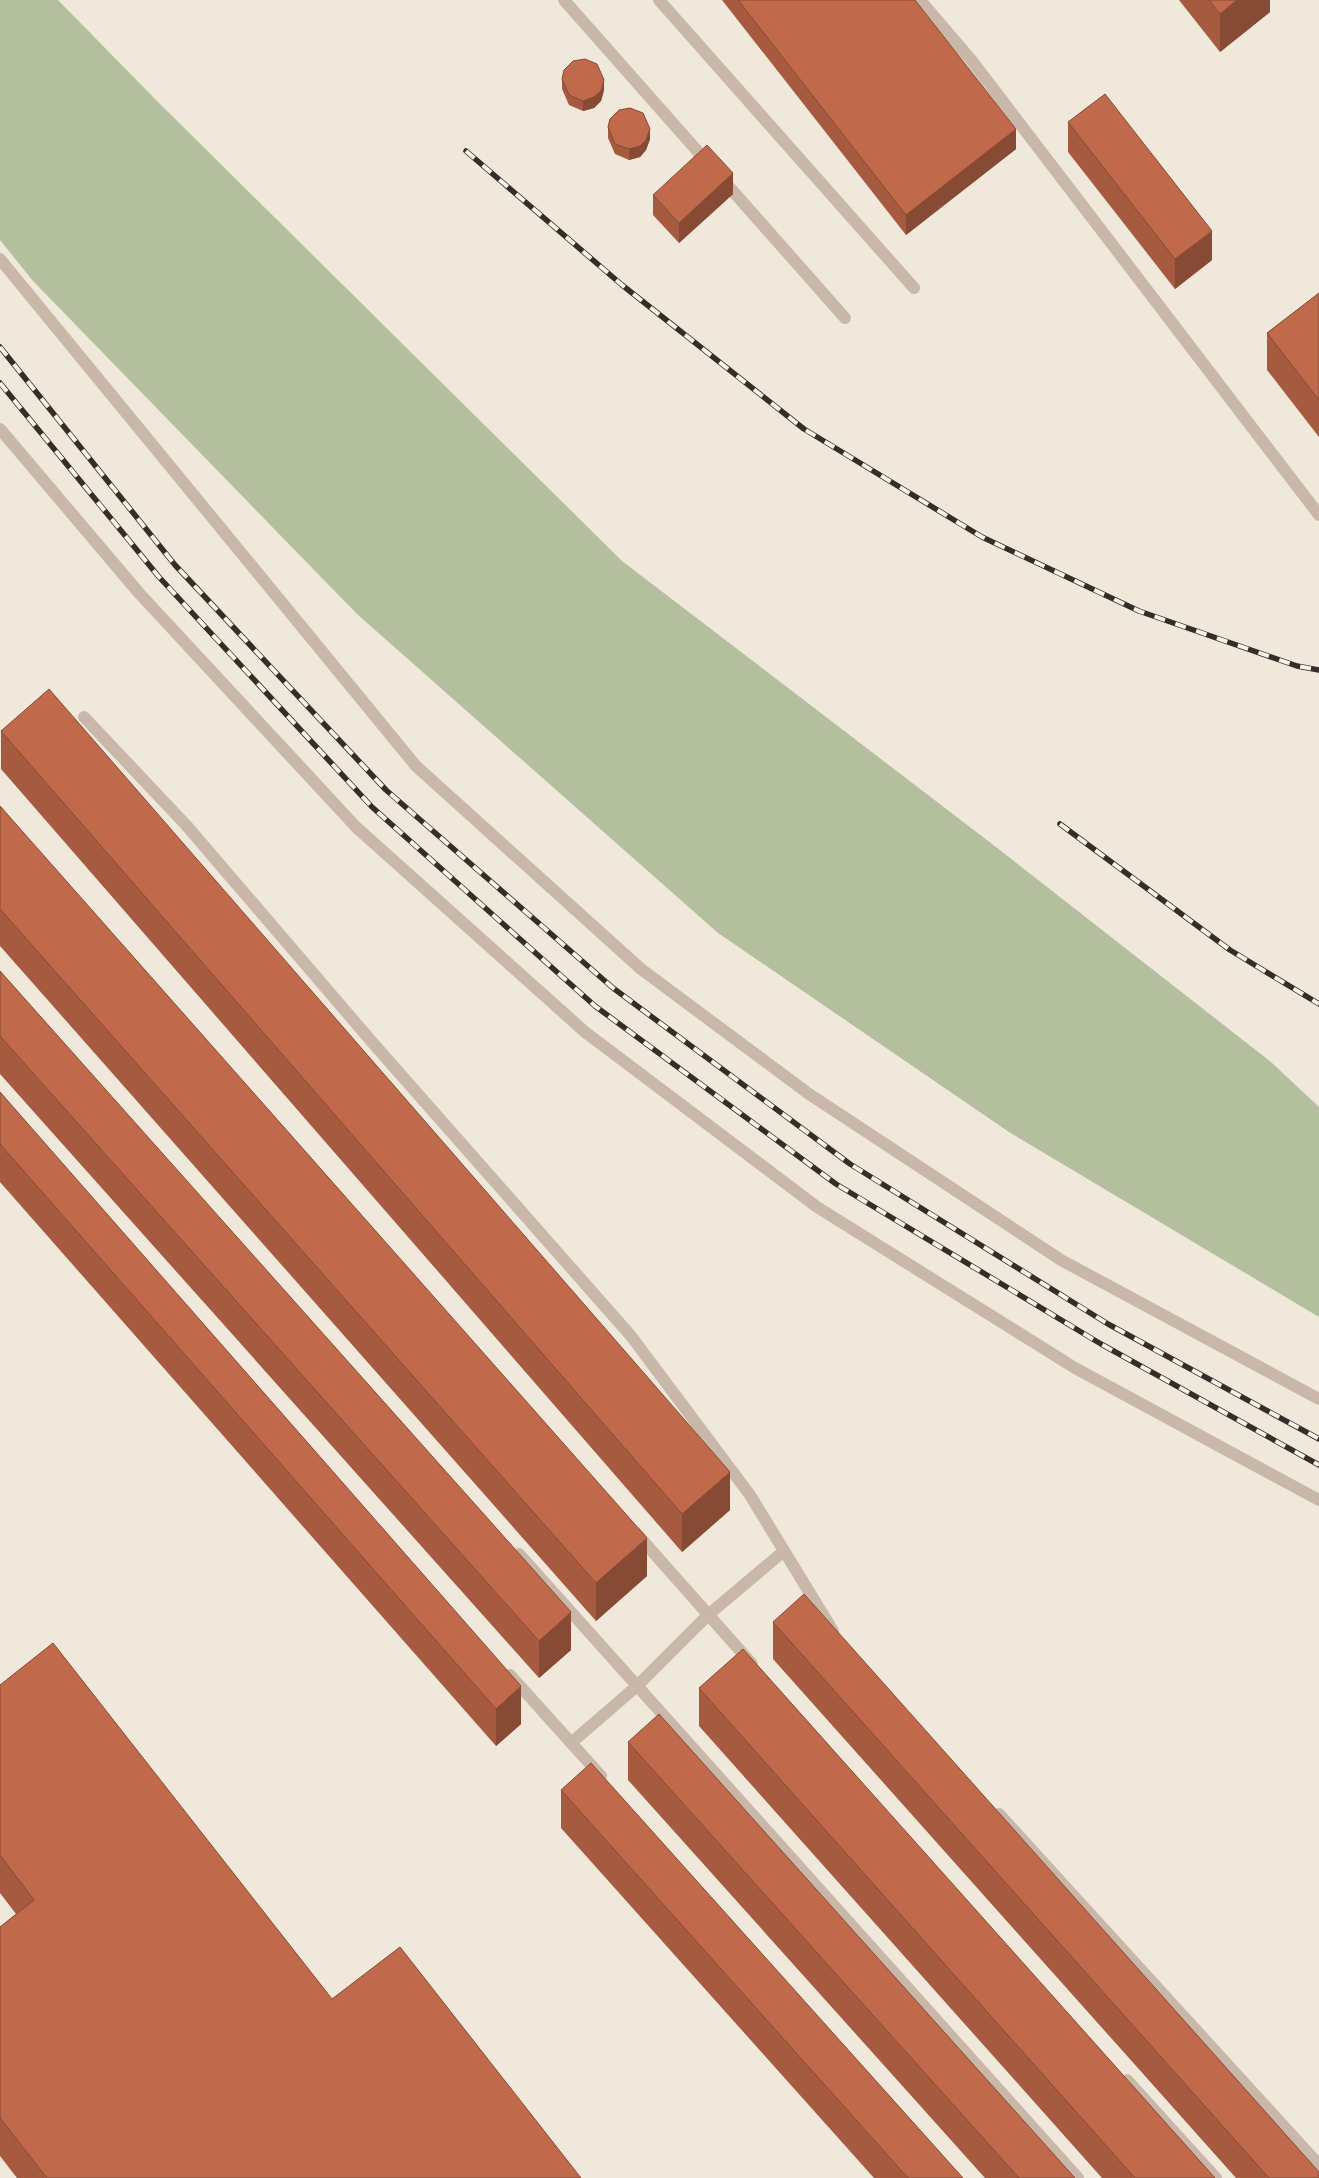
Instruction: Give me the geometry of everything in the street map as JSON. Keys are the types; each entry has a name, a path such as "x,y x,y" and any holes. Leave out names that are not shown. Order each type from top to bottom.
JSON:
{"lane":[{"path":"564,0 846,318"},
{"path":"659,0 914,288"},
{"path":"920,0 972,61 1319,515"},
{"path":"0,259 416,766 641,968 809,1094 1061,1260 1319,1399"},
{"path":"0,429 140,594 356,827 585,1032 817,1207 1075,1368 1319,1500"},
{"path":"84,717 186,825 372,1042 631,1336 750,1496 832,1629 845,1644"},
{"path":"630,1526 762,1674"},
{"path":"511,1545 1078,2178"},
{"path":"571,1743 637,1686 708,1615 784,1551"},
{"path":"498,1662 611,1788"},
{"path":"992,1805 1319,2165"},
{"path":"1116,2067 1216,2178"}],"green space":[{"path":"0,0 58,0 156,100 622,561 996,847 1271,1062 1319,1107 1319,1317 1009,1132 718,933 357,614 33,281 0,240"}],"building":[{"path":"738,0 915,0 1016,129 906,215"},
{"path":"1209,0 1237,0 1220,14"},
{"path":"585,59 597,64 604,80 601,91 594,97 583,101 569,95 562,79 564,70 573,61"},
{"path":"1105,94 1212,231 1175,259 1068,122"},
{"path":"630,108 643,113 650,129 646,140 640,146 629,149 615,144 608,127 610,119 619,110"},
{"path":"707,145 733,173 679,223 653,195"},
{"path":"1319,293 1319,400 1267,333"},
{"path":"49,689 730,1472 682,1514 1,731"},
{"path":"0,806 647,1538 596,1583 0,909"},
{"path":"0,971 571,1612 539,1641 0,1036"},
{"path":"0,1092 521,1686 496,1709 0,1144"},
{"path":"804,1594 1319,2172 1319,2178 1269,2178 773,1622"},
{"path":"53,1643 332,1999 400,1947 581,2178 47,2178 0,2118 0,1927 34,1900 0,1855 0,1685"},
{"path":"743,1649 1215,2178 1135,2178 699,1688"},
{"path":"659,1714 1075,2178 1019,2178 628,1742"},
{"path":"591,1763 963,2178 908,2178 561,1790"}],"railway":[{"path":"466,151 622,285 804,429 982,537 1139,611 1297,666 1319,670"},
{"path":"0,347 175,565 386,790 613,988 850,1164 1108,1324 1319,1439"},
{"path":"0,383 159,577 372,807 595,1006 836,1184 1101,1344 1319,1465"},
{"path":"1060,824 1230,950 1319,1004"}]}
